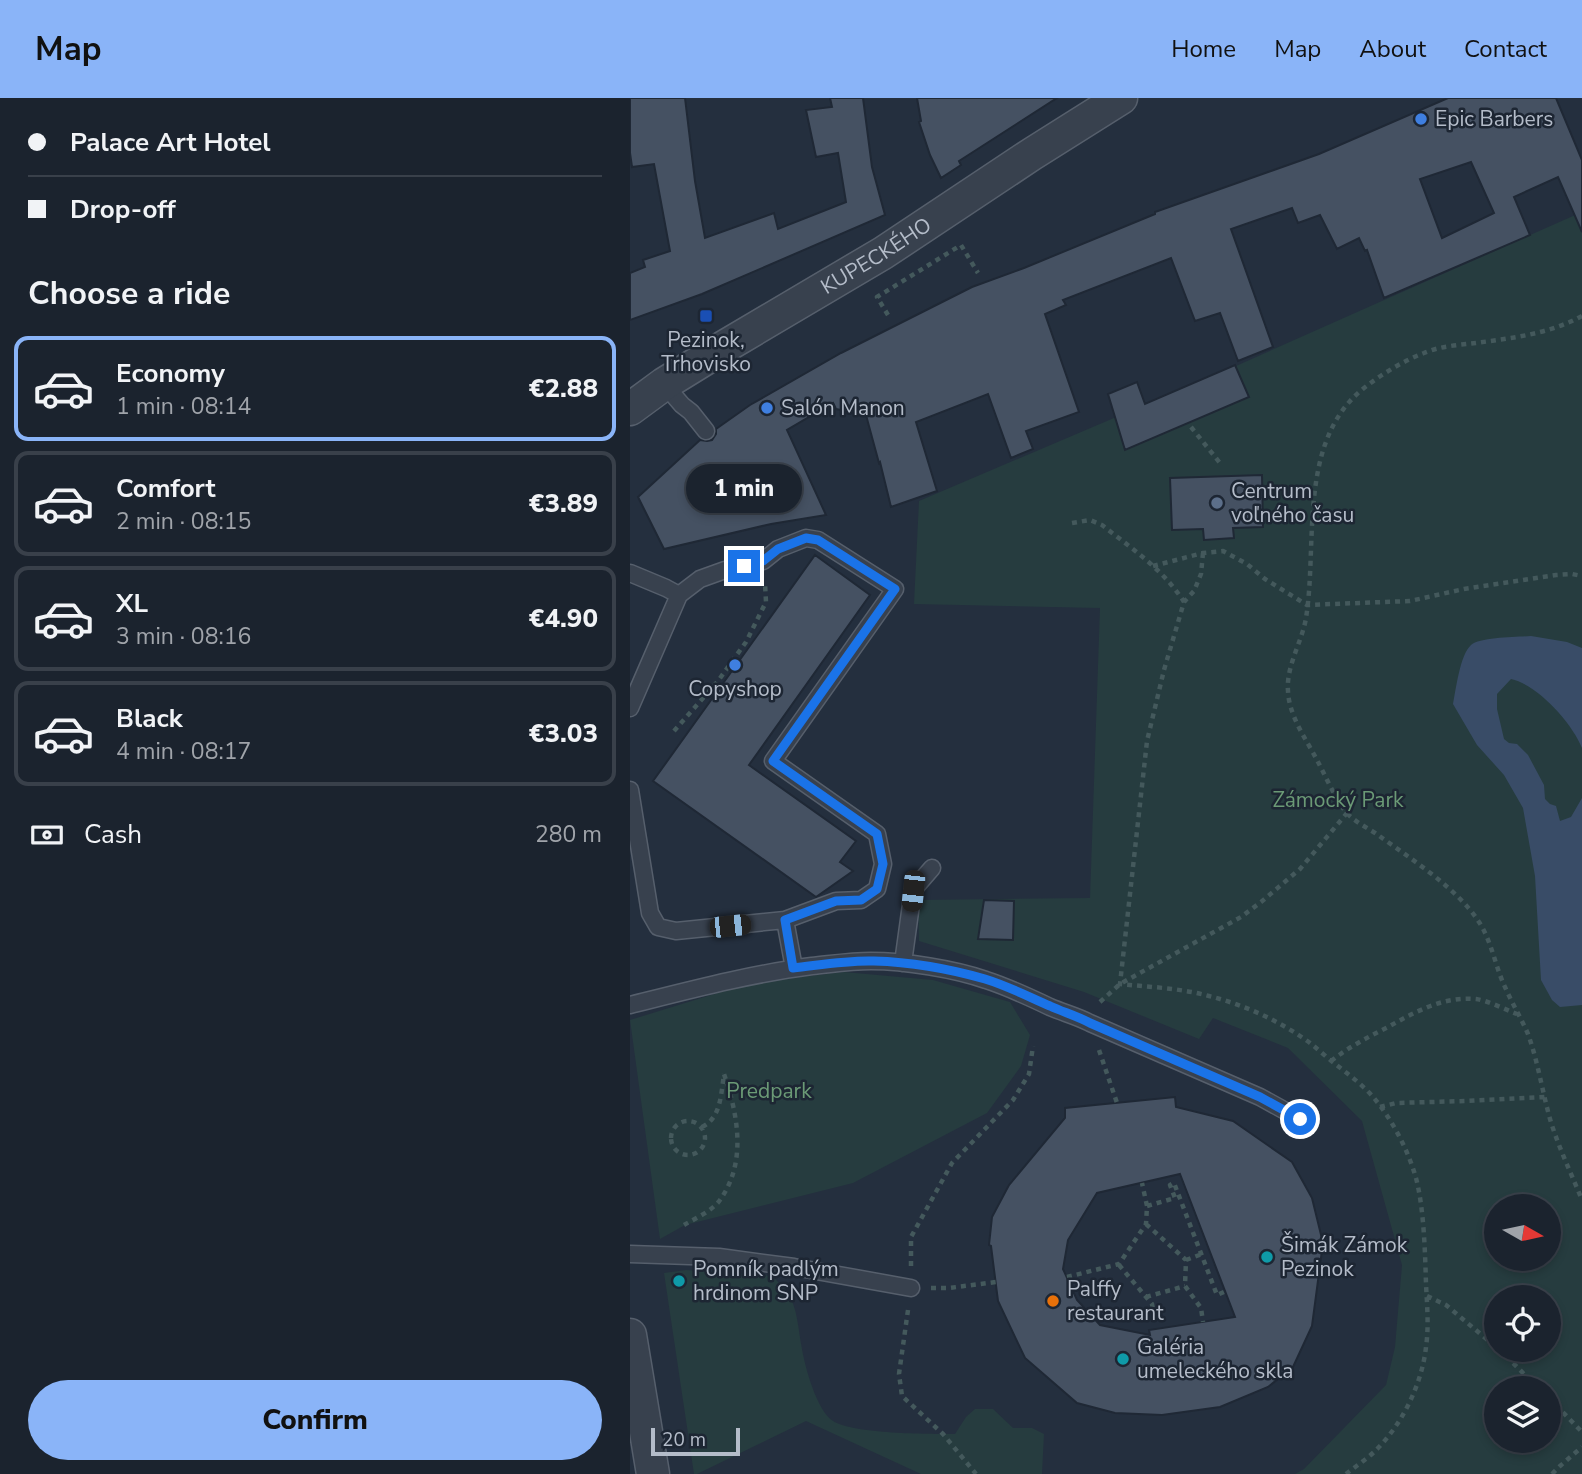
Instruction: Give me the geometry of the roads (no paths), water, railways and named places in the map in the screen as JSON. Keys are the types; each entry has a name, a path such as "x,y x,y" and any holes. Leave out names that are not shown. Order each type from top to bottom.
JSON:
{"street":[{"name":"KUPECKÉHO","path":"630,409 664,384 883,253 1121,98"},
{"path":"630,1335 653,1474"}],"lane":[{"path":"664,384 706,431"},
{"path":"630,708 679,595 700,579 763,561 778,549 806,538 818,540 895,589 773,761 877,834 883,864 877,889 861,900 836,901 785,920 676,931 658,927 650,913 630,790"},
{"path":"630,573 679,595"},
{"path":"903,963 913,891 932,868"},
{"path":"785,920 793,968"},
{"path":"630,1005 726,980 793,968 842,962 903,963 984,979 1021,993 1260,1097 1300,1119"},
{"path":"630,1254 719,1257 911,1287"}],"water":[{"path":"1531,636 1567,642 1582,648 1582,748 1553,706 1521,683 1511,679 1497,694 1497,709 1504,739 1517,744 1528,755 1544,785 1545,799 1556,806 1560,821 1571,817 1582,798 1582,1005 1560,1007 1552,1000 1541,980 1535,876 1523,808 1504,775 1477,745 1453,704 1461,664 1471,645 1491,639"}],"place":[{"name":"Epic Barbers","path":"1421,119"},
{"name":"Pezinok, Trhovisko","path":"706,316"},
{"name":"Salón Manon","path":"767,408"},
{"name":"Centrum voľného času","path":"1217,503"},
{"name":"Copyshop","path":"735,665"},
{"name":"Šimák Zámok Pezinok","path":"1267,1257"},
{"name":"Pomník padlým hrdinom SNP","path":"679,1281"},
{"name":"Palffy restaurant","path":"1053,1301"},
{"name":"Galéria umeleckého skla","path":"1123,1359"}],"park label":[{"name":"Zámocký Park","path":"1338,800"},
{"name":"Predpark","path":"769,1091"}]}
